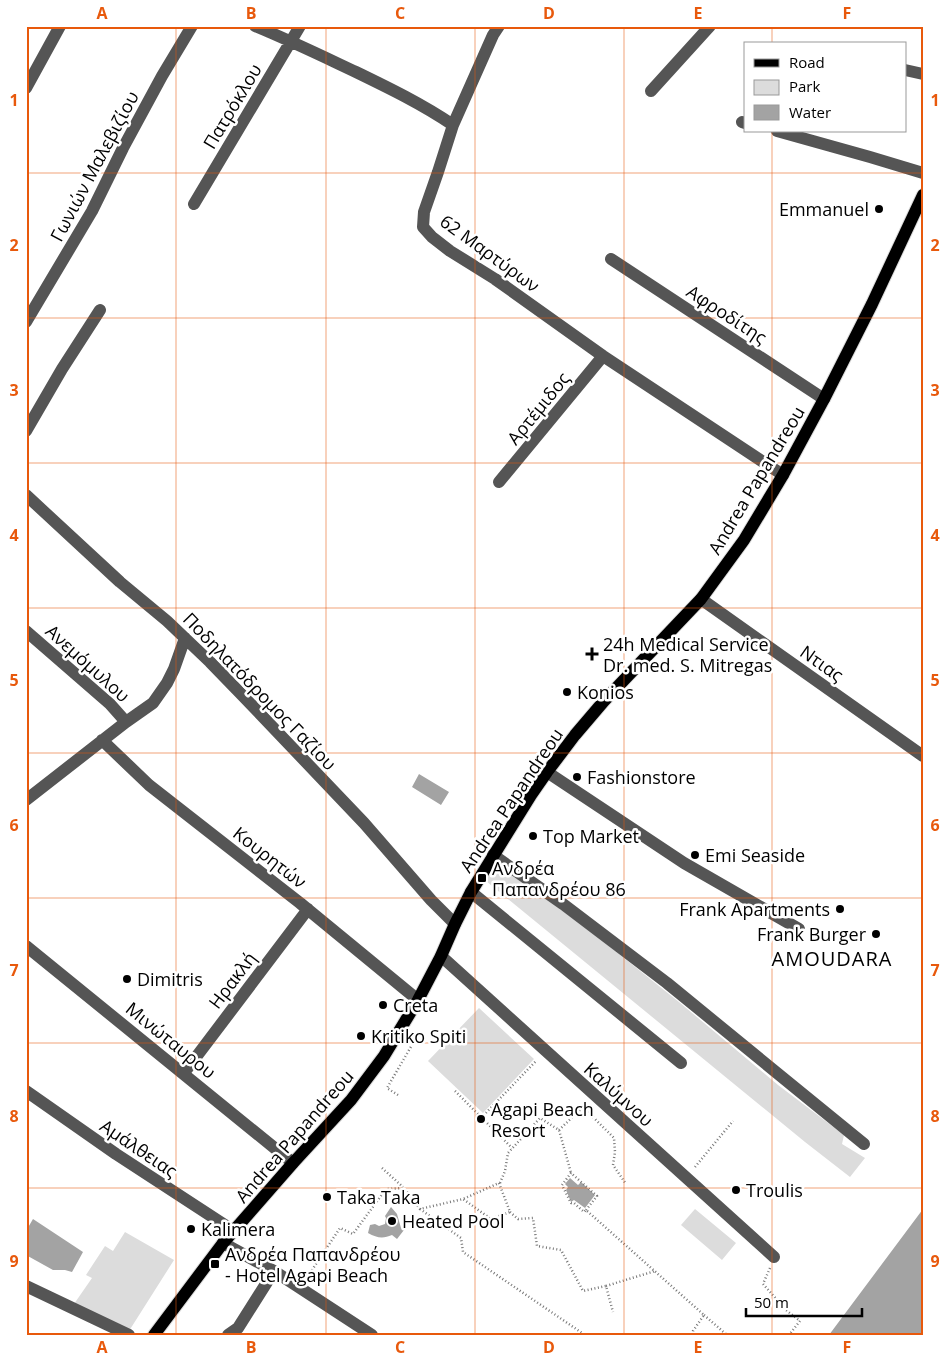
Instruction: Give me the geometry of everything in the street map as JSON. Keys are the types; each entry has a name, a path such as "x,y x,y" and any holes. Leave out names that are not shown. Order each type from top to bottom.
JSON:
{"main road":[{"name":"Andrea Papandreou","path":"154,1335 223,1243 351,1100 384,1056 418,1000 471,892 547,772 589,718 701,598 744,540 783,475 824,398 872,304 923,195"}],"street":[{"path":"26,88 60,26"},
{"name":"Γωνιών Μαλεβιζίου","path":"26,322 92,211 123,148 192,26"},
{"path":"255,26 398,92 453,125 499,26"},
{"name":"Πατρόκλου","path":"194,204 300,26"},
{"path":"651,91 710,26"},
{"path":"906,70 923,74"},
{"name":"62 Μαρτύρων","path":"453,125 424,212 423,227 432,237 450,251 496,279 603,356 783,475"},
{"path":"781,132 923,173"},
{"name":"Αφροδίτης","path":"611,259 824,398"},
{"path":"26,432 62,369 100,310"},
{"name":"Αρτέμιδος","path":"499,482 603,356"},
{"name":"Ποδηλατόδρομος Γαζίου","path":"26,495 120,582 185,638 244,696 364,823 431,900 455,924"},
{"name":"Ντιας","path":"701,598 923,756"},
{"name":"Ανεμόμυλου","path":"26,631 110,704 126,722"},
{"path":"26,800 102,740 149,706 160,694 174,669 185,638"},
{"name":"Κουρητών","path":"102,740 149,784 308,909 418,1000"},
{"path":"547,772 684,863 799,929"},
{"path":"493,855 610,938 864,1144"},
{"path":"471,892 681,1063"},
{"name":"Ηρακλή","path":"184,1073 308,909"},
{"name":"Μινώταυρου","path":"26,946 293,1163"},
{"name":"Καλύμνου","path":"441,956 774,1257"},
{"name":"Αμάλθειας","path":"26,1091 116,1154 234,1231"},
{"path":"223,1243 274,1271 372,1335"},
{"path":"228,1335 238,1328 274,1271"},
{"path":"26,1286 129,1335"}],"path":[{"path":"398,1095 387,1088 412,1045"},
{"path":"482,1118 539,1058"},
{"path":"456,1091 512,1148"},
{"path":"559,1130 588,1103"},
{"path":"583,1107 614,1138 615,1152 613,1165 626,1184"},
{"path":"586,1210 597,1196 571,1173 559,1130 540,1118 508,1153 505,1171 500,1183 510,1212 518,1219 533,1218 537,1246 561,1250 583,1292 655,1271"},
{"path":"686,1178 733,1122"},
{"path":"382,1168 404,1188 420,1208 461,1238 463,1252 585,1335"},
{"path":"571,1173 562,1185 571,1203 574,1203 584,1212 586,1210 728,1335"},
{"path":"420,1208 463,1199 500,1183"},
{"path":"300,1288 340,1228 354,1234 386,1189 404,1188"},
{"path":"463,1199 492,1219 510,1212"},
{"path":"764,1284 786,1310 800,1321 790,1335"},
{"path":"606,1286 613,1312"},
{"path":"692,1335 704,1315"}],"green space":[{"path":"496,862 594,934 778,1085 844,1135 842,1144 865,1158 850,1177 486,881"},
{"path":"479,1008 534,1059 483,1113 428,1061"},
{"path":"695,1209 736,1243 722,1260 681,1225"},
{"path":"125,1232 174,1260 129,1331 74,1304 92,1278 86,1275 105,1246 113,1251"}],"water":[{"path":"419,774 449,792 441,805 412,787"},
{"path":"570,1178 578,1185 581,1182 595,1195 585,1208 574,1200 571,1202 566,1190 568,1187 565,1184"},
{"name":"Heated Pool","path":"391,1207 397,1214 401,1228 404,1230 397,1239 392,1235 380,1237 368,1233 370,1225 375,1224 379,1226 385,1224 385,1216"},
{"path":"923,1209 923,1335 829,1335"},
{"path":"33,1219 83,1252 72,1272 53,1270 26,1255 26,1231"}],"place":[{"name":"Emmanuel","path":"879,209"},
{"name":"24h Medical Service Dr. med. S. Mitregas","path":"592,654"},
{"name":"Konios","path":"567,692"},
{"name":"Fashionstore","path":"577,777"},
{"name":"Top Market","path":"533,836"},
{"name":"Emi Seaside","path":"695,855"},
{"name":"Ανδρέα Παπανδρέου 86","path":"482,878"},
{"name":"Frank Apartments","path":"840,909"},
{"name":"Frank Burger","path":"876,934"},
{"name":"Dimitris","path":"127,979"},
{"name":"Creta","path":"383,1005"},
{"name":"Kritiko Spiti","path":"361,1036"},
{"name":"Agapi Beach Resort","path":"481,1119"},
{"name":"Troulis","path":"736,1190"},
{"name":"Taka Taka","path":"327,1197"},
{"name":"Heated Pool","path":"392,1221"},
{"name":"Kalimera","path":"191,1229"},
{"name":"Ανδρέα Παπανδρέου - Hotel Agapi Beach","path":"215,1264"}],"district":[{"name":"AMOUDARA","path":"832,958"}]}
